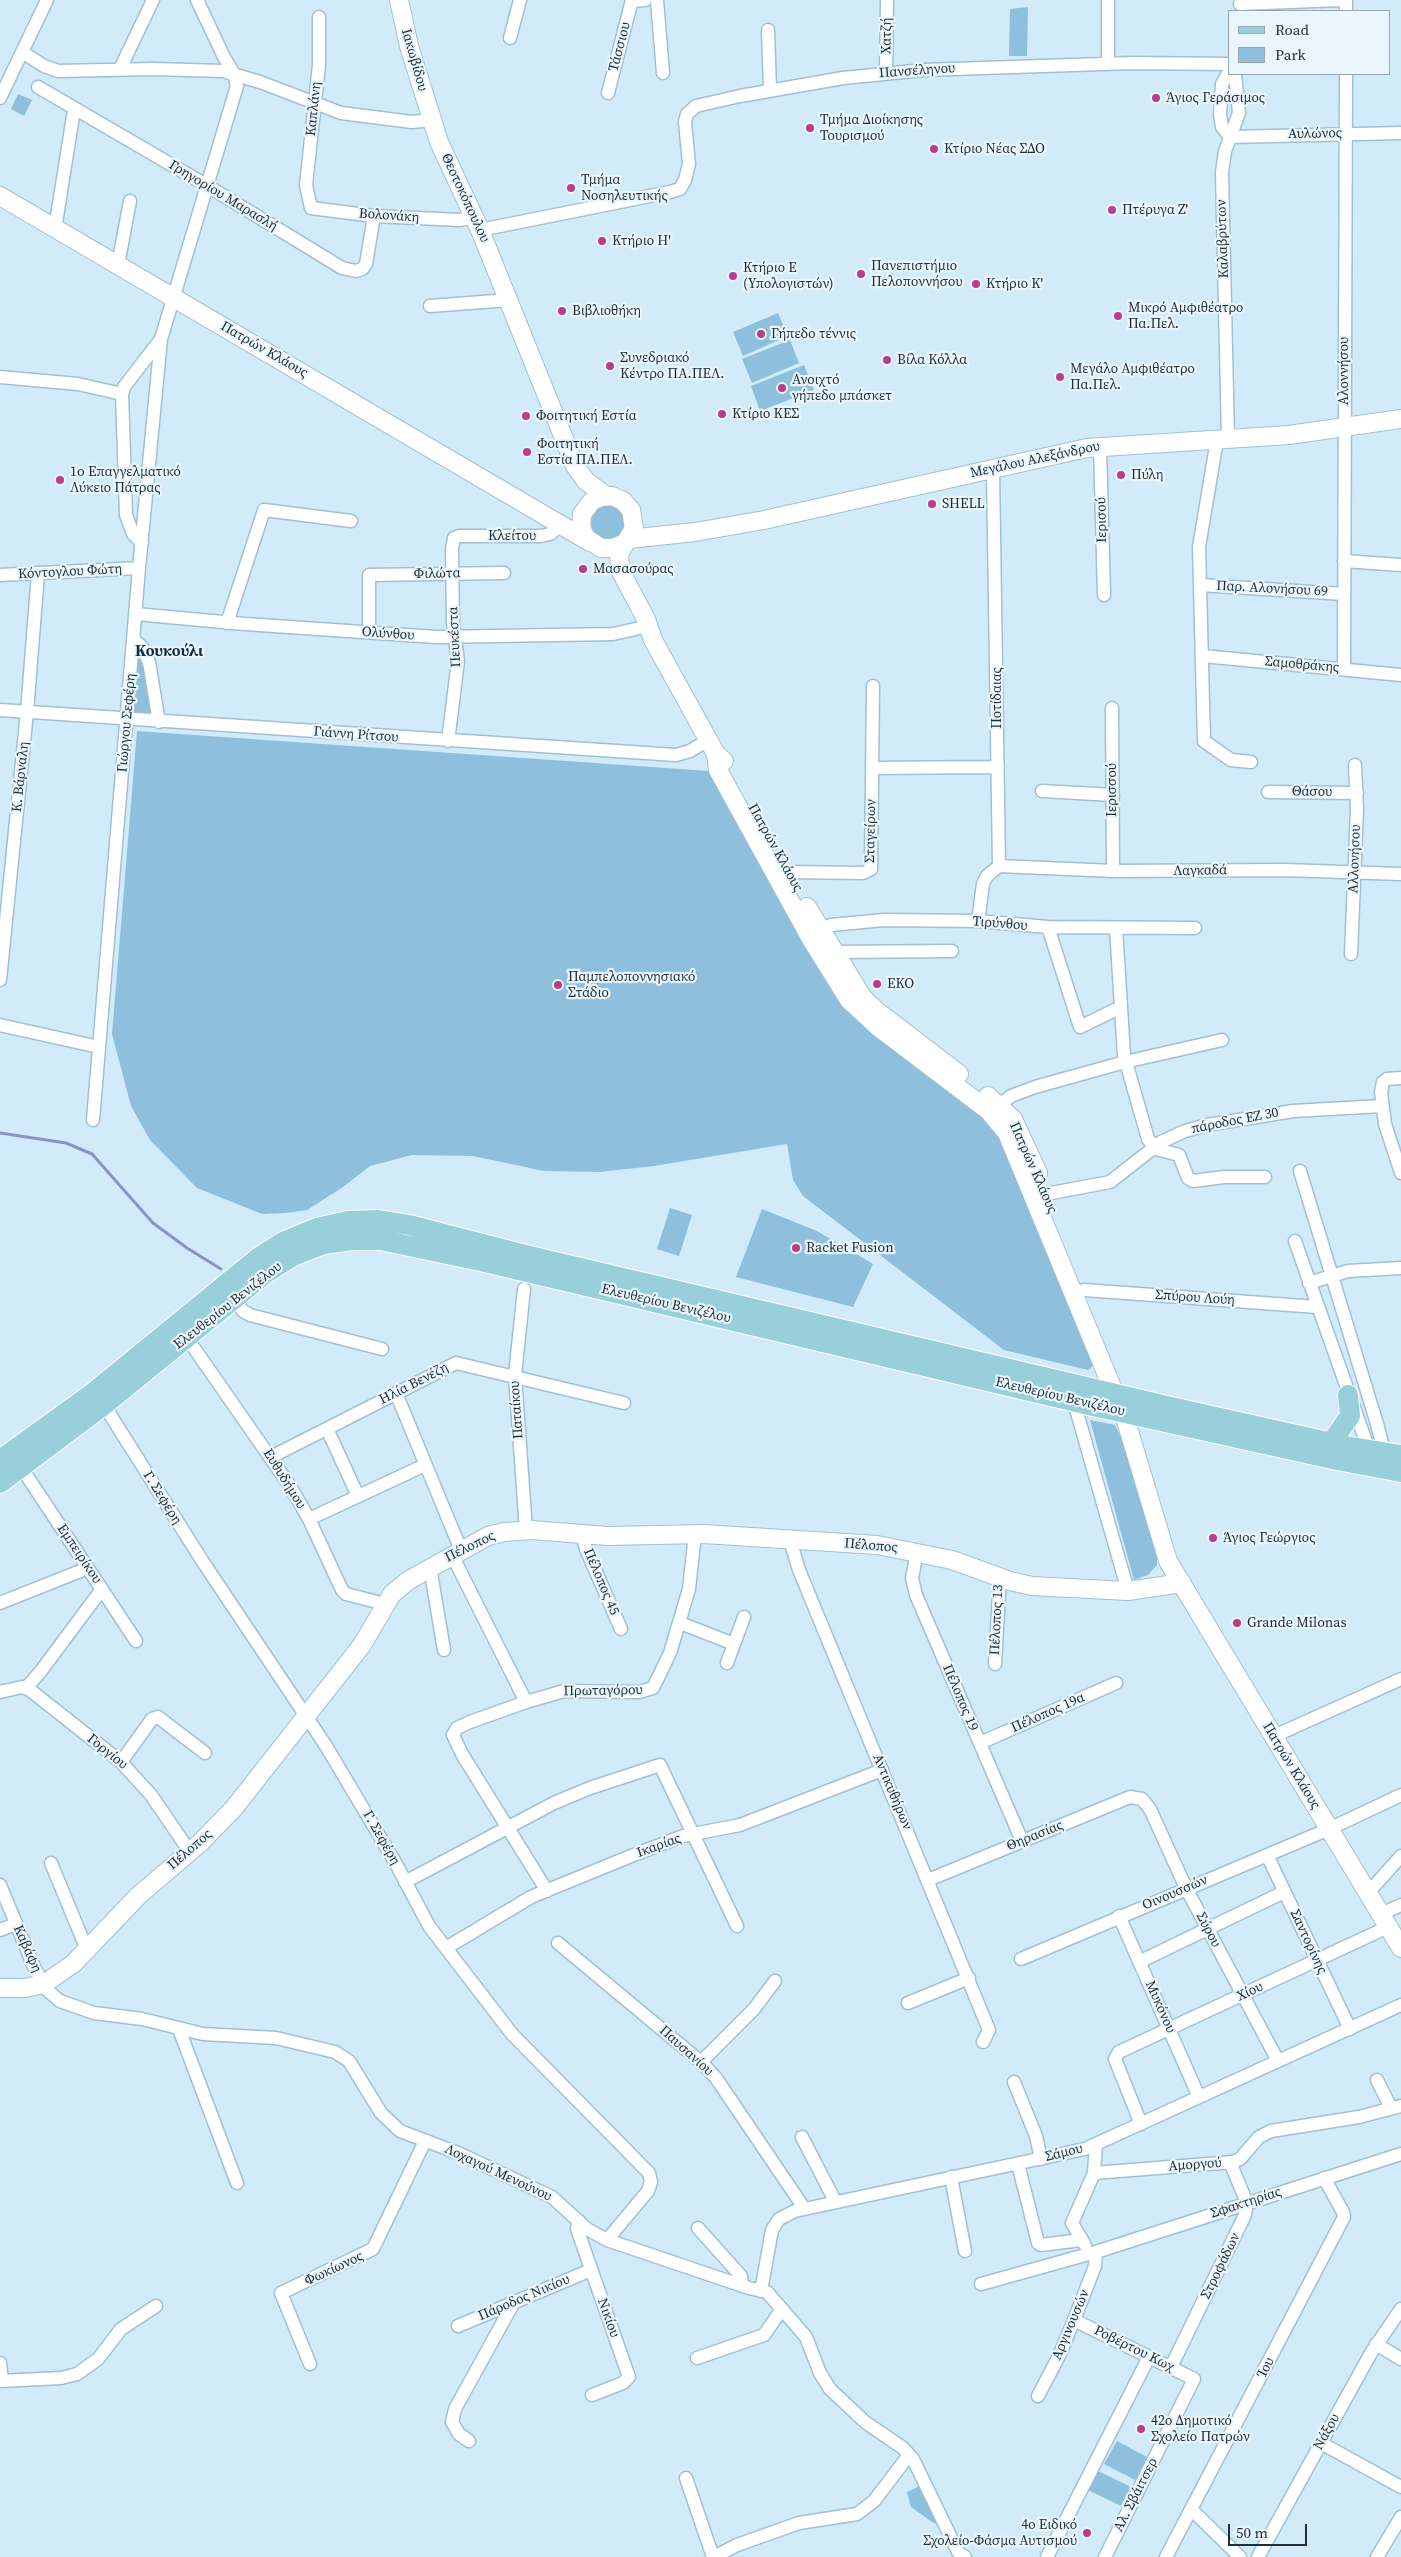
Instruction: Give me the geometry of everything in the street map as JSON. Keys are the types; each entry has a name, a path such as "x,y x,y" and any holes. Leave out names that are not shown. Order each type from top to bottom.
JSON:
{"main road":[{"name":"Ιακωβίδου","path":"399,0 409,46 432,120"},
{"name":"Θεοτοκόπουλου","path":"432,120 439,142 478,223 575,466"},
{"name":"Πατρών Κλάους","path":"0,196 528,504"},
{"name":"Μεγάλου Αλεξάνδρου","path":"626,541 764,520 1100,446 1222,439 1344,428 1401,419"},
{"path":"575,466 586,481 606,496 624,501 650,528 673,534"},
{"path":"575,466 584,511 582,528 647,634"},
{"path":"528,504 560,517 575,517 584,511 596,498 606,496"},
{"path":"528,504 592,544 613,548 626,541"},
{"path":"631,510 634,522 618,558 620,570 646,619 647,634"},
{"name":"Πατρών Κλάους","path":"647,634 712,747 728,766 788,872 815,934 846,996 860,1011 976,1100 1002,1126 1078,1292 1124,1404 1164,1553 1401,1948"},
{"name":"Πατρών Κλάους","path":"712,747 718,770 815,934 834,952 853,983 870,1005 1000,1105 1018,1129 1046,1194 1078,1292"},
{"name":"Ελευθερίου Βενιζέλου","path":"0,1460 94,1392 258,1258 283,1242 317,1228 348,1221 378,1220 409,1226 1124,1404 1383,1456"},
{"name":"Ελευθερίου Βενιζέλου","path":"0,1483 104,1405 266,1273 293,1256 324,1244 352,1240 381,1240 476,1259 1074,1402 1124,1404 1330,1443 1383,1456 1401,1472"},
{"path":"1330,1443 1350,1416 1348,1395"},
{"name":"Πέλοπος","path":"0,1988 25,1988 44,1984 59,1976 87,1950 138,1896 190,1852 234,1808 362,1645 385,1604 398,1588 456,1552 497,1534 526,1530 607,1536 695,1534 877,1545 952,1560 1032,1586 1128,1591 1182,1583"}],"street":[{"path":"0,98 47,0"},
{"path":"120,69 153,0"},
{"path":"197,0 234,74"},
{"path":"510,38 520,0"},
{"name":"Τάσσιου","path":"608,93 636,0"},
{"path":"657,0 663,73"},
{"name":"Χατζή","path":"886,73 887,0"},
{"path":"1108,0 1108,64"},
{"path":"1239,5 1340,0"},
{"name":"Καπλάνη","path":"308,201 306,184 316,104 319,65 319,17"},
{"path":"768,30 770,90"},
{"path":"22,52 44,66 58,71 120,69 209,70 234,74 348,115 412,122 432,120"},
{"name":"Πανσέληνου","path":"680,189 688,168 685,122 690,110 702,104 770,90 886,73 980,67 1228,64"},
{"name":"Γιώργου Σεφέρη","path":"93,1120 142,543 162,339 206,185 235,98 237,86 234,74"},
{"path":"1228,74 1222,84 1220,114 1222,127 1230,137"},
{"name":"Καλαβρύτων","path":"1235,75 1239,113 1230,137 1222,172 1222,439 1200,538 1200,585 1204,741 1231,760 1251,762"},
{"name":"Αλοννήσου","path":"1344,668 1346,75"},
{"name":"Γρηγορίου Μαρασλή","path":"38,87 74,110 206,185 339,267 350,270 362,269 366,264 374,216"},
{"path":"55,229 74,110"},
{"name":"Αυλώνος","path":"1230,137 1401,133"},
{"name":"Βολονάκη","path":"308,201 311,208 320,210 374,216 460,220 478,223 680,189"},
{"path":"118,265 130,201"},
{"path":"430,306 509,300"},
{"path":"142,543 133,534 126,515 122,394 124,387 162,339"},
{"path":"0,377 78,384 122,394"},
{"name":"Ιερισού","path":"1100,446 1104,595"},
{"name":"Ποτίδαιας","path":"994,468 999,866"},
{"path":"227,623 262,514 266,509 351,521"},
{"name":"Κλείτου","path":"459,536 541,536 550,534 561,525"},
{"name":"Πευκέστα","path":"448,741 458,661 455,637 452,544 454,538 459,536"},
{"path":"1344,561 1401,565"},
{"name":"Κόντογλου Φώτη","path":"0,575 140,568"},
{"name":"Κ. Βάρναλη","path":"0,980 27,712 38,573"},
{"name":"Φιλώτα","path":"369,632 369,575 504,573"},
{"name":"Παρ. Αλονήσου 69","path":"1200,585 1344,594"},
{"name":"Ολύνθου","path":"136,614 227,623 455,637 647,634"},
{"path":"134,640 142,647 149,662 159,722"},
{"name":"Σαμοθράκης","path":"1203,656 1344,668 1401,675"},
{"name":"Σταγείρων","path":"788,872 863,873 871,869 873,686"},
{"name":"Ιερισσού","path":"1112,708 1113,871"},
{"name":"Γιάννη Ρίτσου","path":"0,710 127,720 676,755 712,747"},
{"name":"Αλλονήσου","path":"1351,954 1356,872 1355,765"},
{"path":"872,768 998,767"},
{"path":"1042,791 1113,795"},
{"name":"Θάσου","path":"1268,792 1356,793"},
{"path":"978,921 983,884 999,866"},
{"name":"Λαγκαδά","path":"999,866 1113,871 1356,872 1401,874"},
{"name":"Τιρύνθου","path":"815,934 831,925 884,920 978,921 1048,927 1195,928"},
{"path":"1048,927 1080,1027 1119,1008"},
{"path":"1116,928 1119,1008 1125,1062 1144,1130 1154,1147 1178,1154 1188,1178 1193,1182 1224,1177 1265,1177"},
{"path":"834,952 952,951"},
{"path":"0,1025 99,1047"},
{"path":"1000,1105 1018,1092 1125,1062 1222,1040"},
{"path":"1401,1078 1392,1077 1383,1082 1382,1106 1388,1133 1401,1173"},
{"name":"πάροδος ΕΖ 30","path":"1046,1194 1110,1182 1154,1147 1185,1131 1237,1119 1293,1110 1382,1106"},
{"path":"1300,1171 1383,1456"},
{"path":"1294,1241 1348,1395 1383,1456"},
{"path":"1309,1283 1348,1271 1401,1268"},
{"name":"Παταίκου","path":"524,1290 515,1375 526,1530"},
{"name":"Σπύρου Λούη","path":"1078,1292 1317,1307"},
{"path":"234,1300 243,1311 250,1315 382,1349"},
{"name":"Ευθυδήμου","path":"187,1338 271,1457 309,1519 344,1592 385,1604"},
{"name":"Ηλία Βενέζη","path":"271,1457 456,1363 515,1375 624,1402"},
{"path":"396,1393 425,1465 456,1552 526,1702 470,1722 453,1733 462,1754 547,1891"},
{"path":"1074,1402 1128,1591"},
{"name":"Γ. Σεφέρη","path":"104,1405 203,1562 307,1716 405,1882 423,1917 512,2034 649,2173 651,2182 648,2191 607,2240"},
{"path":"327,1429 358,1496"},
{"path":"309,1519 425,1465"},
{"name":"Εμπειρίκου","path":"21,1468 136,1641"},
{"name":"Πέλοπος 45","path":"582,1534 586,1549 621,1629"},
{"name":"Πρωταγόρου","path":"526,1702 564,1691 639,1692 651,1689 666,1664 680,1623 690,1582 695,1534"},
{"name":"Αντικυθήρων","path":"790,1540 799,1570 989,2030 982,2042"},
{"name":"Πέλοπος 19","path":"917,1552 912,1578 914,1588 1022,1841"},
{"path":"430,1567 444,1650"},
{"path":"0,1603 88,1568"},
{"name":"Πέλοπος 13","path":"995,1664 1000,1577"},
{"path":"0,1692 26,1688 41,1671 102,1589"},
{"path":"727,1663 744,1617"},
{"path":"680,1623 734,1644"},
{"path":"1274,1736 1401,1679"},
{"name":"Πέλοπος 19α","path":"980,1743 1116,1683"},
{"name":"Γοργίου","path":"26,1688 120,1762 151,1795 190,1852"},
{"path":"120,1762 152,1719 158,1717 205,1753"},
{"path":"405,1882 508,1826 572,1794 660,1764 737,1926"},
{"name":"Ικαρίας","path":"446,1948 523,1901 662,1843 692,1834 740,1825 882,1770"},
{"name":"Οινουσσών","path":"1021,1959 1119,1916 1329,1829 1401,1795"},
{"name":"Θηρασίας","path":"928,1880 1130,1797 1142,1799"},
{"name":"Σύρου","path":"1142,1799 1150,1809 1186,1888 1278,2061"},
{"name":"Σαντορίνης","path":"1266,1855 1350,2029"},
{"path":"1368,1893 1401,1856"},
{"path":"50,1863 87,1950"},
{"name":"Καβάφη","path":"0,1885 35,1970 44,1984"},
{"path":"1139,1962 1284,1892"},
{"name":"Χίου","path":"1141,2124 1116,2059 1119,2052 1317,1961 1384,1921 1401,1905"},
{"name":"Μυκόνου","path":"1119,1916 1200,2097"},
{"path":"0,1930 16,1924"},
{"name":"Παυσανίου","path":"558,1943 701,2062 716,2078 804,2208"},
{"path":"908,2003 969,1978"},
{"path":"701,2062 764,1998 774,1981"},
{"name":"Λοχαγού Μενούνου","path":"44,1984 54,1997 70,2006 100,2014 156,2022 179,2029 222,2037 248,2035 276,2038 335,2052 349,2062 387,2120 400,2131 458,2153 547,2195 590,2231 607,2240 770,2295 808,2341 820,2373 828,2387 874,2429 909,2455 926,2482 959,2555"},
{"name":"Σάμου","path":"761,2291 766,2254 774,2225 783,2216 804,2208 835,2201 1075,2152 1141,2124 1401,2005"},
{"path":"179,2029 237,2183"},
{"path":"1377,2080 1396,2107"},
{"path":"1014,2082 1036,2136 1041,2159"},
{"name":"Αμοργού","path":"1094,2173 1230,2162 1240,2159 1259,2136 1272,2131 1358,2117 1396,2107"},
{"path":"802,2137 835,2201"},
{"name":"Φωκίωνος","path":"310,2364 281,2293 373,2249 425,2140"},
{"path":"1093,2252 1081,2240 1073,2228 1072,2222 1094,2173 1096,2144"},
{"name":"Σφακτηρίας","path":"981,2284 1093,2252 1401,2154"},
{"path":"1230,2162 1246,2203"},
{"path":"1018,2164 1038,2243 1041,2245 1081,2240"},
{"path":"951,2177 965,2251"},
{"name":"Ίου","path":"1166,2557 1344,2217 1324,2178"},
{"name":"Στροφάδων","path":"1171,2367 1243,2221 1246,2203"},
{"name":"Νικίου","path":"579,2221 576,2226 629,2377 623,2383 592,2395"},
{"path":"698,2228 741,2276 742,2286"},
{"name":"Αργινουσών","path":"1038,2396 1060,2354 1095,2266 1093,2252"},
{"name":"Πάροδος Νικίου","path":"458,2326 591,2270"},
{"path":"469,2441 459,2434 452,2422 455,2409 514,2302"},
{"path":"0,2364 1,2381 61,2378 77,2374 98,2359 121,2329 156,2306"},
{"name":"Νάξου","path":"1258,2557 1376,2344 1401,2309"},
{"path":"698,2358 764,2335 782,2310"},
{"name":"Ροβέρτου Κωχ","path":"1074,2320 1194,2379"},
{"path":"1376,2344 1401,2359"},
{"path":"1047,2557 1149,2357"},
{"name":"Αλ. Σβάιτσερ","path":"1104,2557 1194,2379"},
{"path":"1321,2443 1401,2487"},
{"path":"686,2478 714,2557 736,2545 799,2523 857,2514 874,2501 909,2455"},
{"path":"1191,2509 1240,2557"},
{"path":"1377,2557 1401,2517"}],"green space":[{"path":"1028,7 1027,56 1009,56 1010,9"},
{"path":"18,94 32,100 24,116 11,109"},
{"name":"Γήπεδο τέννις","path":"778,313 788,336 743,356 733,332"},
{"name":"Ανοιχτό γήπεδο μπάσκετ","path":"790,340 799,363 752,383 742,359"},
{"name":"Ανοιχτό γήπεδο μπάσκετ","path":"804,365 814,390 760,411 751,386"},
{"path":"608,505 620,510 625,522 620,534 608,539 596,534 591,522 596,510"},
{"path":"139,643 159,722 127,720"},
{"path":"137,731 709,771 837,998 851,1013 979,1115 1001,1140 1093,1366 1088,1370 1004,1350 803,1196 793,1180 787,1144 654,1166 599,1172 544,1171 473,1156 412,1155 370,1166 343,1187 307,1210 286,1213 262,1214 197,1188 150,1140 131,1106 112,1034"},
{"path":"670,1208 692,1215 679,1256 657,1249"},
{"name":"Racket Fusion","path":"762,1209 817,1231 873,1264 853,1307 736,1277"},
{"path":"1090,1420 1115,1425 1122,1439 1157,1558 1157,1565 1148,1575 1134,1580"},
{"path":"1117,2441 1147,2457 1135,2480 1104,2464"},
{"path":"1096,2470 1131,2487 1121,2506 1086,2489"},
{"path":"922,2485 940,2520 935,2524 911,2507 907,2492"}],"waterway":[{"path":"0,1133 66,1143 92,1154 153,1223 187,1248 221,1269"}],"place":[{"name":"Άγιος Γεράσιμος","path":"1156,98"},
{"name":"Τμήμα Διοίκησης Τουρισμού","path":"810,128"},
{"name":"Κτίριο Νέας ΣΔΟ","path":"934,149"},
{"name":"Τμήμα Νοσηλευτικής","path":"571,188"},
{"name":"Πτέρυγα Ζ'","path":"1112,210"},
{"name":"Κτήριο Η'","path":"602,241"},
{"name":"Πανεπιστήμιο Πελοποννήσου","path":"861,274"},
{"name":"Κτήριο Ε (Υπολογιστών)","path":"733,276"},
{"name":"Κτήριο Κ'","path":"976,284"},
{"name":"Βιβλιοθήκη","path":"562,311"},
{"name":"Μικρό Αμφιθέατρο Πα.Πελ.","path":"1118,316"},
{"name":"Γήπεδο τέννις","path":"761,334"},
{"name":"Βίλα Κόλλα","path":"887,360"},
{"name":"Συνεδριακό Κέντρο ΠΑ.ΠΕΛ.","path":"610,366"},
{"name":"Μεγάλο Αμφιθέατρο Πα.Πελ.","path":"1060,377"},
{"name":"Ανοιχτό γήπεδο μπάσκετ","path":"782,388"},
{"name":"Κτίριο ΚΕΣ","path":"722,414"},
{"name":"Φοιτητική Εστία","path":"526,416"},
{"name":"Φοιτητική Εστία ΠΑ.ΠΕΛ.","path":"527,452"},
{"name":"Πύλη","path":"1121,475"},
{"name":"1o Επαγγελματικό Λύκειο Πάτρας","path":"60,480"},
{"name":"SHELL","path":"932,504"},
{"name":"Μασασούρας","path":"583,569"},
{"name":"EKO","path":"877,984"},
{"name":"Παμπελοποννησιακό Στάδιο","path":"558,985"},
{"name":"Racket Fusion","path":"796,1248"},
{"name":"Άγιος Γεώργιος","path":"1213,1538"},
{"name":"Grande Milonas","path":"1237,1623"},
{"name":"42ο Δημοτικό Σχολείο Πατρών","path":"1141,2429"},
{"name":"4ο Ειδικό Σχολείο-Φάσμα Αυτισμού","path":"1087,2533"}],"district":[{"name":"Κουκούλι","path":"169,652"}]}
